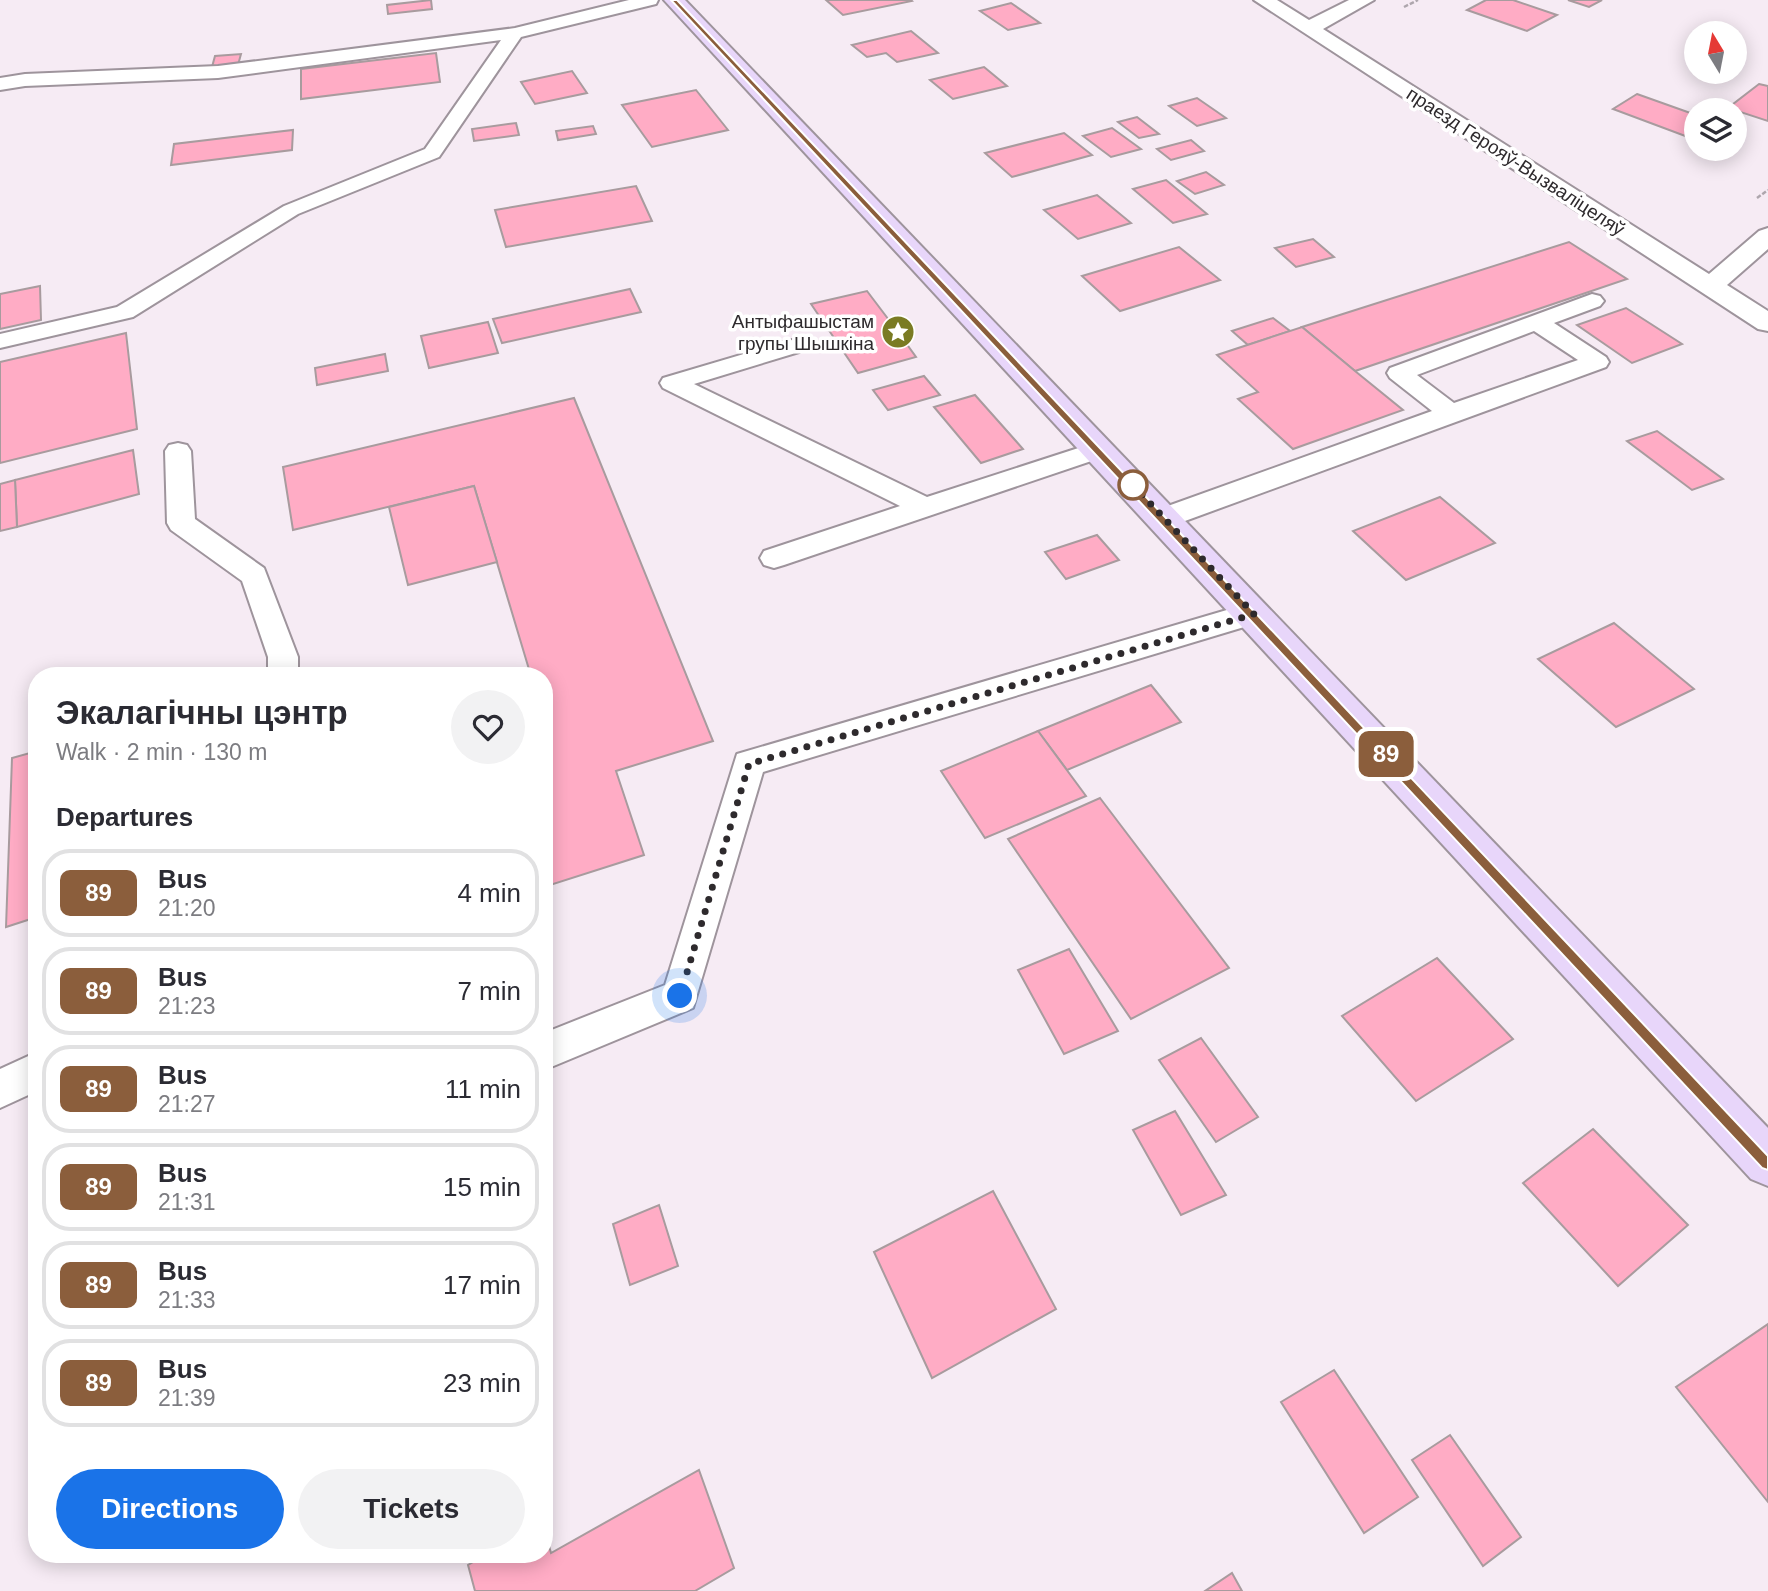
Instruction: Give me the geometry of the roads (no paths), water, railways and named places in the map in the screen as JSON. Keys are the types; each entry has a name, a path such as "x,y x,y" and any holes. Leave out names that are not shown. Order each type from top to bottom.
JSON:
{"main road":[{"path":"674,0 1100,449 1768,1162"}],"street":[{"name":"праезд Герояў-Вызваліцеляў","path":"1264,0 1768,323"},
{"path":"1308,28 1364,0"},
{"path":"1711,286 1768,236"}],"lane":[{"path":"0,84 24,80 218,72 515,33 650,0"},
{"path":"0,341 125,312 291,210 432,153 515,33"},
{"path":"1451,413 1399,373 1592,302"},
{"path":"1164,518 1597,362 1537,322"},
{"path":"791,347 672,383 925,508"},
{"path":"774,558 1100,449"},
{"path":"178,451 181,523 254,575 282,657 283,667"},
{"path":"553,1048 680,996 749,764 1254,614"},
{"path":"0,1089 28,1075"}],"place":[{"name":"Антыфашыстам групы Шышкіна","path":"898,332"}]}
